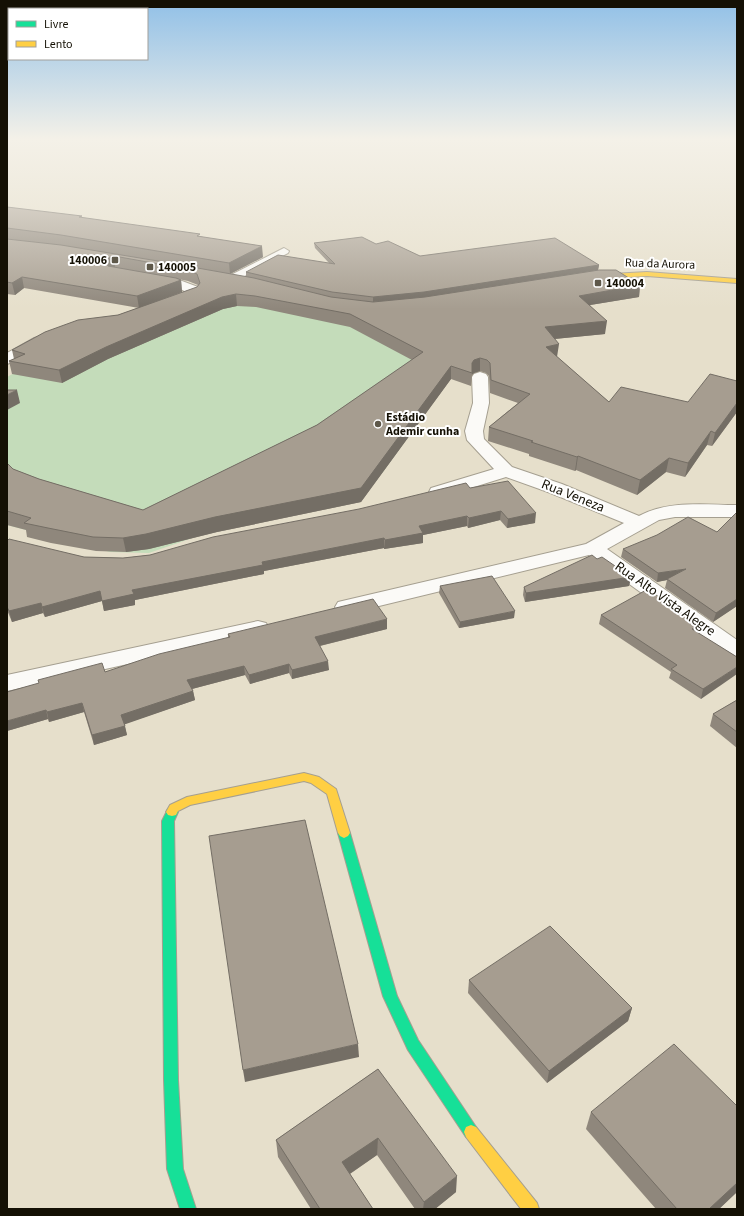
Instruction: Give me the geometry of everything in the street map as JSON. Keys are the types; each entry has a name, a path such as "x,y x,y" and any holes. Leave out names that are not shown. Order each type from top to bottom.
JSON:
{"street":[{"path":"173,283 190,272"},
{"name":"Rua da Aurora","path":"583,278 631,274 656,274 737,281"},
{"path":"136,277 173,283 194,290 193,294 159,306"},
{"path":"227,279 243,282"},
{"path":"7,359 52,335"},
{"name":"Rua Veneza","path":"480,377 481,403 474,430 476,440 506,471 555,488 640,523"},
{"path":"420,496 450,489 506,471"},
{"path":"329,611 593,548 653,516 675,510 737,511"},
{"name":"Rua Alto Vista Alegre","path":"593,548 737,651"},
{"path":"7,683 274,624"},
{"path":"188,1209 175,1169 172,1080 168,821 174,808 187,801 304,777 315,780 332,792 390,996 413,1045 469,1130 531,1209"}],"lane":[{"path":"227,279 284,251"}],"green space":[{"path":"188,300 366,312 432,377 445,386 383,472 149,553 110,552 7,525 7,377 27,366"}],"building":[{"path":"7,207 82,216 79,217 200,234 197,236 262,246 229,263 61,235 7,228"},
{"path":"362,237 376,244 388,241 420,256 555,238 599,265 424,292 373,297 332,292 246,272 278,255 335,264 314,243"},
{"path":"7,239 61,245 158,261 254,278 331,297 373,302 425,297 599,270 616,270 640,285 579,296 607,321 545,327 559,344 546,347 609,402 621,387 688,402 710,374 737,381 737,403 715,433 711,431 688,463 669,458 640,480 578,456 577,457 489,427 530,394 491,380 490,363 487,360 480,358 474,360 472,363 472,373 451,366 361,488 215,517 146,534 123,538 93,537 24,523 31,518 7,511 7,463 13,469 39,479 143,510 317,425 423,352 350,314 255,296 236,294 222,297 106,347 59,370 9,361 25,354 12,350 45,332 78,320 118,315 197,287 200,283 197,274 186,269 114,256 107,258 106,262 108,266 181,280 137,296 22,277 12,283 7,282"},
{"path":"7,390 17,390 7,395"},
{"path":"508,481 536,513 508,519 501,511 469,518 467,516 419,526 423,533 385,540 384,538 262,562 263,565 132,590 134,594 102,601 100,591 42,607 41,603 9,611 7,607 7,541 9,539 84,557 123,558 150,555 213,537 359,509 466,483 470,488"},
{"path":"737,512 737,599 716,613 667,579 686,569 658,573 623,549 657,535 688,517 717,532"},
{"path":"592,555 597,559 602,557 631,577 526,593 524,587"},
{"path":"492,576 515,611 460,622 440,586"},
{"path":"648,589 698,625 692,629 737,657 737,667 703,689 671,669 677,665 601,615"},
{"path":"373,599 387,619 315,637 328,661 292,670 289,664 249,675 244,666 187,680 193,691 121,715 125,726 92,735 82,703 47,712 46,710 7,721 7,692 39,683 38,680 102,663 105,672 159,654 230,637 228,634"},
{"path":"737,700 737,732 713,714"},
{"path":"305,820 358,1044 243,1070 209,836"},
{"path":"550,926 632,1008 549,1071 469,980"},
{"path":"674,1044 737,1106 737,1183 709,1209 677,1209 591,1112"},
{"path":"378,1069 457,1176 424,1202 378,1138 342,1162 373,1209 320,1209 276,1140"}],"traffic: fast":[{"path":"172,812 168,821 171,1080 175,1169 188,1209"},
{"path":"344,833 390,996 413,1045 471,1132"}],"traffic: slow":[{"path":"593,277 647,274 737,281"},
{"path":"172,812 174,808 187,801 304,777 315,780 332,792 344,833"},
{"path":"471,1132 531,1209"}],"place":[{"name":"140006","path":"115,260"},
{"name":"140005","path":"150,267"},
{"name":"140004","path":"598,283"},
{"name":"Estádio Ademir cunha","path":"378,424"}]}
